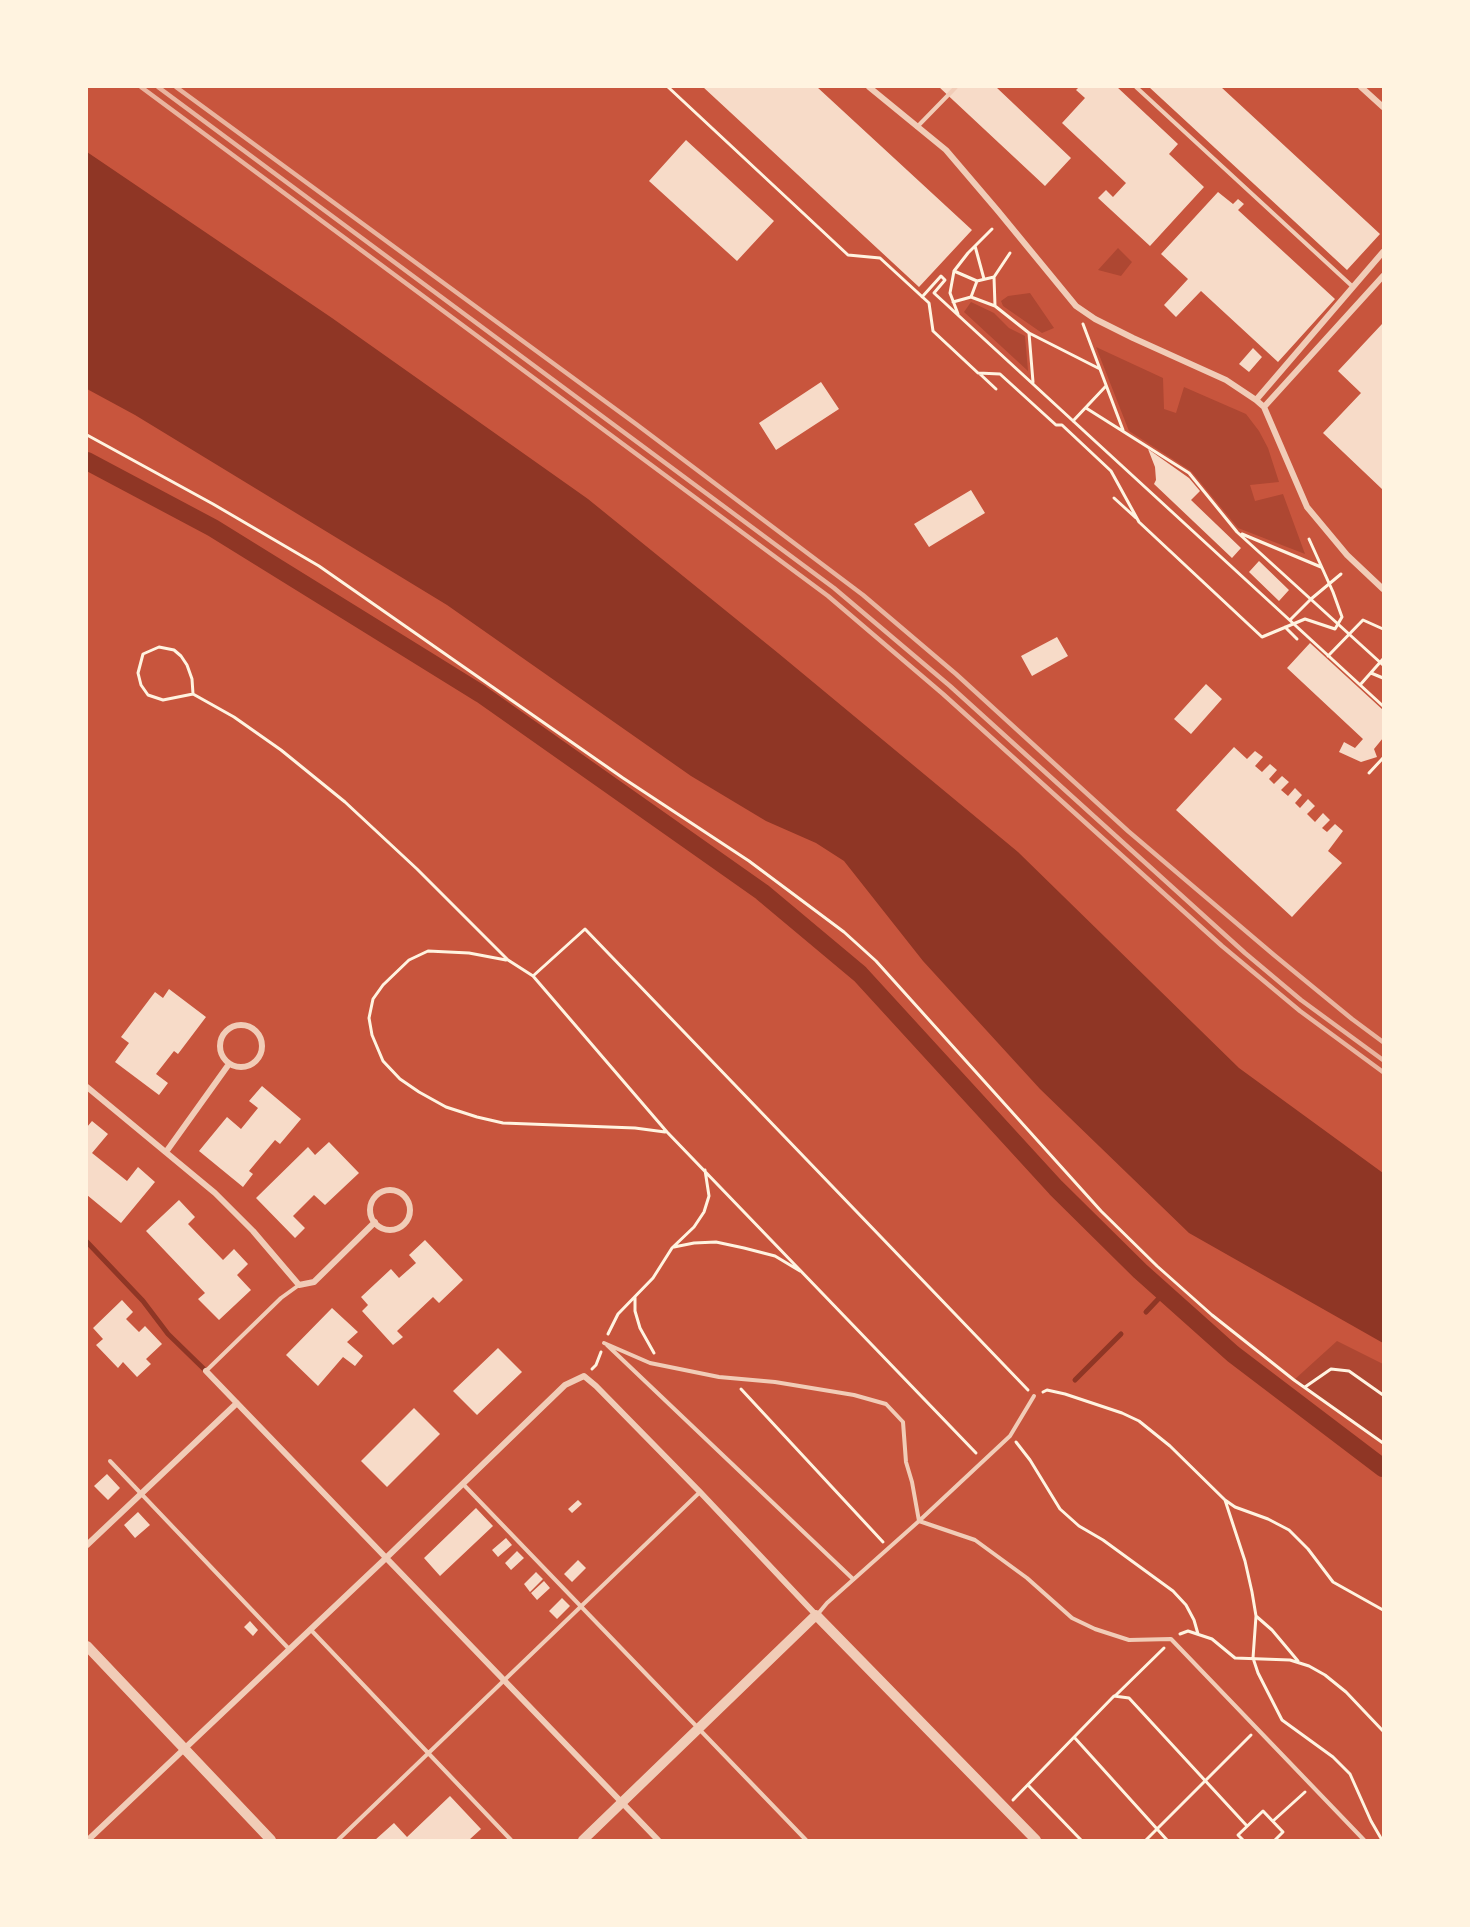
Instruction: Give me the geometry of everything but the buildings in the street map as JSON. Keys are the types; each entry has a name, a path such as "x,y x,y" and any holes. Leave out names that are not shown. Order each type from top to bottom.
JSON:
{"street":[{"path":"869,87 946,150 1076,306 1095,319 1133,338 1226,380 1264,407 1308,507 1347,555 1383,589"},
{"path":"1361,87 1383,107"},
{"path":"1256,400 1383,252"},
{"path":"1264,407 1383,276"},
{"path":"244,1024 251,1027 258,1033 261,1040 261,1054 250,1065 243,1067 229,1064 219,1048 223,1034 235,1025 244,1024"},
{"path":"166,1152 229,1064"},
{"path":"87,1088 215,1193 253,1231 299,1285 314,1282 375,1222"},
{"path":"391,1190 401,1193 406,1198 410,1205 410,1215 402,1226 387,1229 375,1222 371,1211 373,1200 377,1195 391,1190"},
{"path":"206,1371 658,1840"},
{"path":"88,1840 565,1385 584,1376 700,1492 816,1616 1036,1840"},
{"path":"87,1545 237,1402"},
{"path":"583,1840 816,1616"},
{"path":"87,1646 271,1840"}],"lane":[{"path":"917,127 956,87"},
{"path":"1136,87 1353,287"},
{"path":"206,1371 281,1298 299,1285"},
{"path":"604,1342 650,1363 731,1378 775,1382 854,1395 886,1404 903,1422 906,1462 919,1521"},
{"path":"604,1342 853,1579"},
{"path":"816,1616 853,1579 1010,1436 1034,1396"},
{"path":"110,1461 289,1649"},
{"path":"463,1484 806,1840"},
{"path":"338,1840 700,1492"},
{"path":"919,1521 975,1540 1027,1578 1072,1618 1095,1629 1129,1640 1171,1639 1364,1840"},
{"path":"310,1630 511,1840"}],"path":[{"path":"668,87 848,255 880,258 923,296 929,303 933,331 996,389"},
{"path":"959,316 952,302 951,282 954,271 992,229"},
{"path":"975,246 984,279"},
{"path":"995,306 994,277 1010,253"},
{"path":"954,271 977,281 994,277"},
{"path":"923,296 941,276 945,280 934,293 1383,706"},
{"path":"971,297 977,281"},
{"path":"952,302 971,297 995,306 1029,333 1100,369"},
{"path":"1076,306 1124,432"},
{"path":"1029,333 1033,384"},
{"path":"978,373 1000,374 1056,425 1062,425 1111,471 1139,522"},
{"path":"1073,421 1106,386"},
{"path":"1086,408 1189,473 1240,534 1382,662 1360,685"},
{"path":"87,435 213,504 319,566 623,778 748,861 844,932 876,961 1101,1211 1212,1315 1305,1387 1383,1443"},
{"path":"1114,498 1262,637 1305,619 1335,629 1342,617 1309,539"},
{"path":"1240,534 1322,567"},
{"path":"1290,620 1341,574"},
{"path":"1328,656 1364,620 1383,629"},
{"path":"1284,627 1297,639"},
{"path":"193,694 192,679 187,665 174,650 159,647 143,654 138,673 141,685 148,695 163,700 193,694 234,717 281,750 345,802 417,869 508,960 533,976 667,1132 983,1461"},
{"path":"1371,673 1383,678"},
{"path":"1369,773 1383,758"},
{"path":"533,976 585,929 1034,1396 1047,1390 1057,1391 1139,1421 1170,1446 1225,1500 1235,1507 1268,1519 1289,1530 1308,1549 1333,1582 1383,1610"},
{"path":"508,960 469,953 428,951 409,960 383,985 374,999 369,1018 372,1035 383,1061 400,1079 419,1092 446,1107 477,1117 503,1123 635,1128 667,1132"},
{"path":"584,1376 596,1365 618,1314 653,1278 672,1248 694,1227 704,1212 709,1196 705,1170"},
{"path":"672,1248 694,1243 716,1242 775,1256 804,1273"},
{"path":"635,1296 635,1311 640,1328 664,1366"},
{"path":"1305,1387 1331,1369 1349,1371 1383,1395"},
{"path":"731,1378 889,1547"},
{"path":"1010,1436 1030,1460 1060,1509 1078,1526 1103,1540 1173,1591 1186,1605 1198,1634"},
{"path":"1225,1500 1245,1561 1256,1616 1253,1658 1282,1720 1333,1757 1350,1774 1382,1840"},
{"path":"1256,1616 1272,1630 1299,1663"},
{"path":"1005,1808 1114,1696 1150,1664 1171,1639 1188,1630 1212,1639 1235,1658 1290,1660 1325,1675 1346,1692 1383,1731"},
{"path":"1114,1696 1128,1698 1247,1826"},
{"path":"1146,1840 1257,1729"},
{"path":"1074,1737 1167,1840"},
{"path":"1028,1785 1081,1840"},
{"path":"1273,1821 1311,1786"},
{"path":"1243,1840 1238,1835 1263,1811 1283,1832 1275,1840"}],"shaded area":[{"path":"87,152 332,318 588,499 1018,852 1239,1068 1383,1173 1383,1343 1189,1233 1040,1089 923,961 844,861 816,843 766,821 691,776 447,605 135,415 87,389"},
{"path":"1118,248 1132,262 1121,276 1098,270"},
{"path":"1030,293 1054,328 1042,333 1003,306 1001,301 1008,296"},
{"path":"971,302 994,313 1009,328 1025,336 1028,371 964,312"},
{"path":"1096,347 1163,378 1164,409 1176,413 1184,387 1246,414 1268,448 1279,482 1250,485 1255,501 1283,494 1305,554 1238,528 1191,471 1129,431"},
{"path":"1337,1341 1383,1364 1383,1443 1294,1380"}],"waterway":[{"path":"87,461 213,528 481,694 762,892 860,974 1056,1188 1140,1271 1233,1354 1383,1468"},
{"path":"87,1242 143,1301 168,1334 206,1371"},
{"path":"1146,1312 1164,1293"},
{"path":"1075,1380 1121,1334"}],"railway":[{"path":"141,87 828,596 943,694 1222,946 1300,1011 1383,1072"},
{"path":"158,87 834,588 950,686 1245,953 1301,1000 1383,1060"},
{"path":"176,87 636,424 863,595 956,674 1128,831 1274,955 1383,1042"}]}
